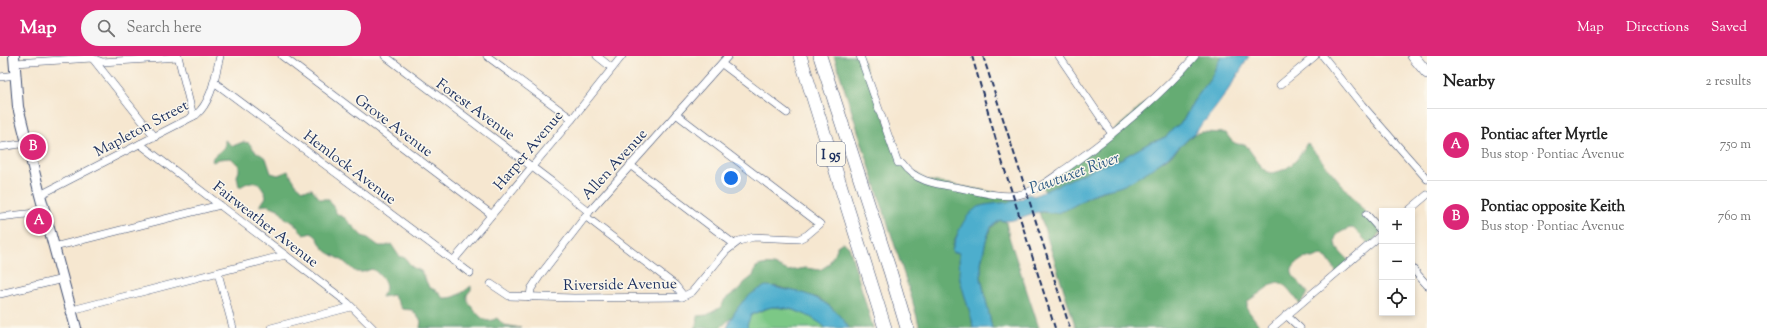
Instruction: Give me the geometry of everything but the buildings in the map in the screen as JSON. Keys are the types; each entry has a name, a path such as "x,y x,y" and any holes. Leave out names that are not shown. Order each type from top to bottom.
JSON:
{"highway":[{"name":"I 95","path":"800,56 885,328"},
{"name":"I 95","path":"820,56 907,328"}],"main road":[{"path":"1413,56 1427,73"},
{"path":"14,60 18,107 44,212 76,328"}],"street":[{"path":"14,60 92,57 102,62 178,56 193,116"},
{"name":"Mapleton Street","path":"40,195 193,116 204,107 214,82 220,56"},
{"name":"Grove Avenue","path":"282,56 491,214"},
{"name":"Forest Avenue","path":"385,56 532,166 587,214 675,285 682,294 682,297"},
{"path":"487,56 572,119"},
{"path":"597,56 612,68"},
{"name":"Harper Avenue","path":"453,261 572,119 622,56"},
{"name":"Allen Avenue","path":"530,297 531,288 587,214 728,56"},
{"path":"860,56 898,163 902,162 908,170 925,181 993,194 1017,195 1041,186 1112,134 1164,88 1195,56"},
{"path":"1059,56 1112,134"},
{"path":"1280,85 1315,56"},
{"path":"1323,56 1362,106 1427,179"},
{"path":"92,57 154,137"},
{"path":"722,64 787,113"},
{"path":"0,76 15,75"},
{"name":"Hemlock Avenue","path":"214,82 470,273"},
{"name":"Riverside Avenue","path":"491,284 510,296 582,298 682,297 692,292 734,244 754,237 799,239 808,235 820,224 676,114"},
{"path":"0,147 27,143"},
{"name":"Fairweather Avenue","path":"140,144 348,303 373,328"},
{"path":"630,165 662,191 734,244"},
{"path":"1412,208 1427,195"},
{"path":"54,247 220,205"},
{"path":"0,217 44,212"},
{"path":"1366,214 1379,229"},
{"path":"1272,328 1379,236"},
{"path":"72,310 285,255"},
{"path":"1415,271 1427,285"},
{"path":"218,273 233,328"},
{"path":"0,294 63,279"},
{"path":"271,328 351,307"},
{"path":"1286,315 1300,328"}],"green space":[{"path":"834,56 861,56 901,162 926,180 1015,196 1015,200 1006,203 984,205 963,226 955,239 953,253 959,253 960,280 973,328 920,328"},
{"path":"1194,56 1221,56 1211,78 1193,102 1183,121 1167,136 1151,142 1121,159 1093,169 1045,192 1042,186 1108,137"},
{"path":"1202,132 1226,133 1234,142 1245,144 1263,169 1270,173 1283,170 1293,164 1307,143 1379,227 1379,234 1370,245 1353,228 1341,232 1335,239 1335,243 1349,261 1337,273 1327,258 1321,255 1313,258 1306,257 1298,262 1292,270 1292,274 1308,293 1300,304 1286,286 1276,282 1249,300 1247,303 1247,309 1261,328 1076,328 1039,212 1056,213 1063,211 1097,193 1121,186 1168,158 1194,134"},
{"path":"225,140 233,146 243,142 249,143 255,151 266,158 271,173 278,175 288,171 296,184 303,190 312,189 320,199 329,199 337,214 345,218 362,236 368,238 379,246 391,244 399,256 405,258 412,267 421,271 429,287 437,291 443,298 455,296 471,286 471,290 467,295 468,301 473,309 482,318 488,321 497,318 504,325 521,328 420,328 421,321 412,310 402,309 393,295 381,297 386,285 377,272 372,269 363,272 356,272 343,261 328,253 315,235 311,233 304,235 294,223 286,219 278,209 268,205 260,206 266,197 264,190 258,183 255,182 247,183 239,187 237,176 239,166 231,158 219,159 213,162 213,157 225,147"},
{"path":"1000,220 1006,222 1009,237 1039,328 992,328 981,278 981,263 986,240 991,228"},
{"path":"843,242 849,247 873,328 849,328 831,307 818,298 775,286 743,301 731,318 720,328 694,328 698,322 697,316 707,315 721,307 725,299 741,288 744,283 753,276 756,267 768,264 788,271 806,268 820,270 828,265 837,249 837,246"},
{"path":"771,307 794,310 808,315 826,328 748,328 747,325 751,315"}],"water":[{"path":"1221,56 1249,56 1212,113 1183,144 1166,158 1148,171 1124,185 1096,193 1060,212 1035,213 1010,221 1000,220 991,227 986,240 981,263 981,278 992,328 973,328 960,280 959,253 953,253 952,250 963,223 968,216 978,207 1019,200 1029,194 1034,196 1093,169 1121,159 1151,142 1167,136 1183,121 1193,102 1211,78"},
{"path":"766,286 798,292 816,298 830,307 849,328 826,328 808,316 794,310 772,307 751,315 747,325 748,328 727,328 742,302 759,289"}],"railway":[{"path":"972,56 1002,161 1055,328"},
{"path":"983,56 1070,328"}],"place":[{"name":"Pontiac opposite Keith","path":"33,147"},
{"name":"Pontiac after Myrtle","path":"39,221"}],"water label":[{"name":"Pawtuxet River","path":"1074,172"}]}
